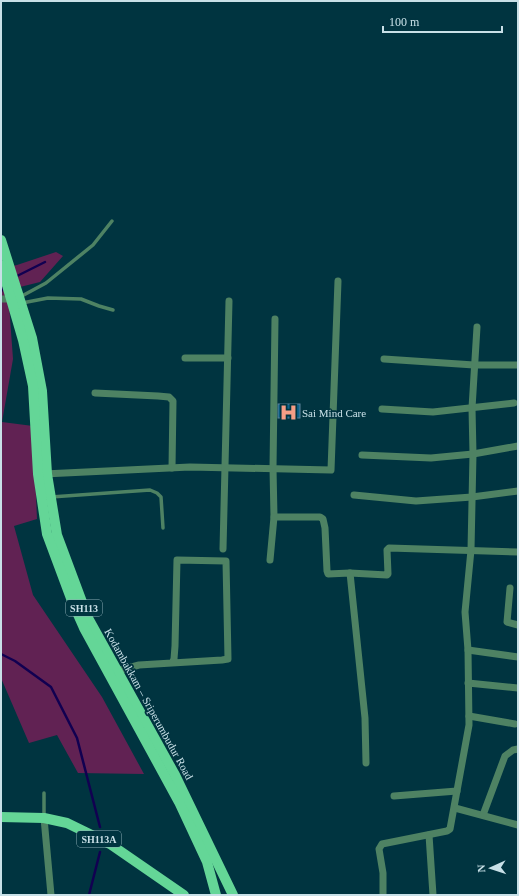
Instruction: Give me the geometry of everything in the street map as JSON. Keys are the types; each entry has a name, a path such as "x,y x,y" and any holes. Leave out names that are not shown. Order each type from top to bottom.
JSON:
{"main road":[{"name":"Kodambakkam – Sriperumbudur Road","path":"1,240 4,262 32,338 42,391 43,474 47,534 52,550 84,628 113,672 175,775 233,895 224,895"},
{"name":"Kodambakkam – Sriperumbudur Road","path":"43,474 50,497 57,535 88,618 113,672 179,802 207,862 216,895"},
{"name":"SH113A","path":"1,817 44,818 67,823 110,844 184,895"}],"street":[{"path":"43,474 172,468 273,468 331,470 338,281"},
{"path":"1,299 16,298"},
{"path":"223,550 229,301"},
{"path":"270,560 274,517 273,468 275,319"},
{"path":"383,895 383,872 380,846 382,844 429,835 450,829 469,725 468,650 465,612 470,550 473,454 472,408 477,327"},
{"path":"185,358 228,358"},
{"path":"384,358 474,364 518,365"},
{"path":"95,393 169,397 173,401 172,468"},
{"path":"382,409 433,412 514,404"},
{"path":"362,455 431,458 473,454 518,446"},
{"path":"354,495 416,501 472,497 518,491"},
{"path":"274,517 320,517 325,528 327,571 328,574 333,575 350,573 387,575 387,550 389,548 518,552"},
{"path":"113,672 139,665 222,660 228,659 226,561 177,560 175,646 174,659 172,663"},
{"path":"350,573 366,718 366,763"},
{"path":"510,588 507,622 518,625"},
{"path":"468,650 518,658"},
{"path":"468,683 518,688"},
{"path":"469,716 515,724"},
{"path":"483,815 505,756 513,750 518,749"},
{"path":"394,796 457,791"},
{"path":"454,808 518,825"},
{"path":"44,818 51,895"},
{"path":"429,835 433,895"}],"lane":[{"path":"16,298 46,283 93,245 112,221"},
{"path":"16,298 81,299 113,310"},
{"path":"50,497 150,490 157,492 161,497 163,528"},
{"path":"44,792 44,818"}],"shaded area":[{"path":"56,252 63,256 40,282 8,290 13,359 2,422 33,426 37,519 14,526 33,595 102,697 144,774 78,773 57,735 29,743 1,678 1,269"}],"building":[{"path":"278,404 300,404 300,418 278,418"}],"waterway":[{"path":"15,277 45,262"},
{"path":"1,292 4,285"},
{"path":"1,654 15,661 51,687 77,738 100,827"},
{"path":"89,895 100,852"}],"place":[{"name":"Sai Mind Care","path":"289,413"}]}
